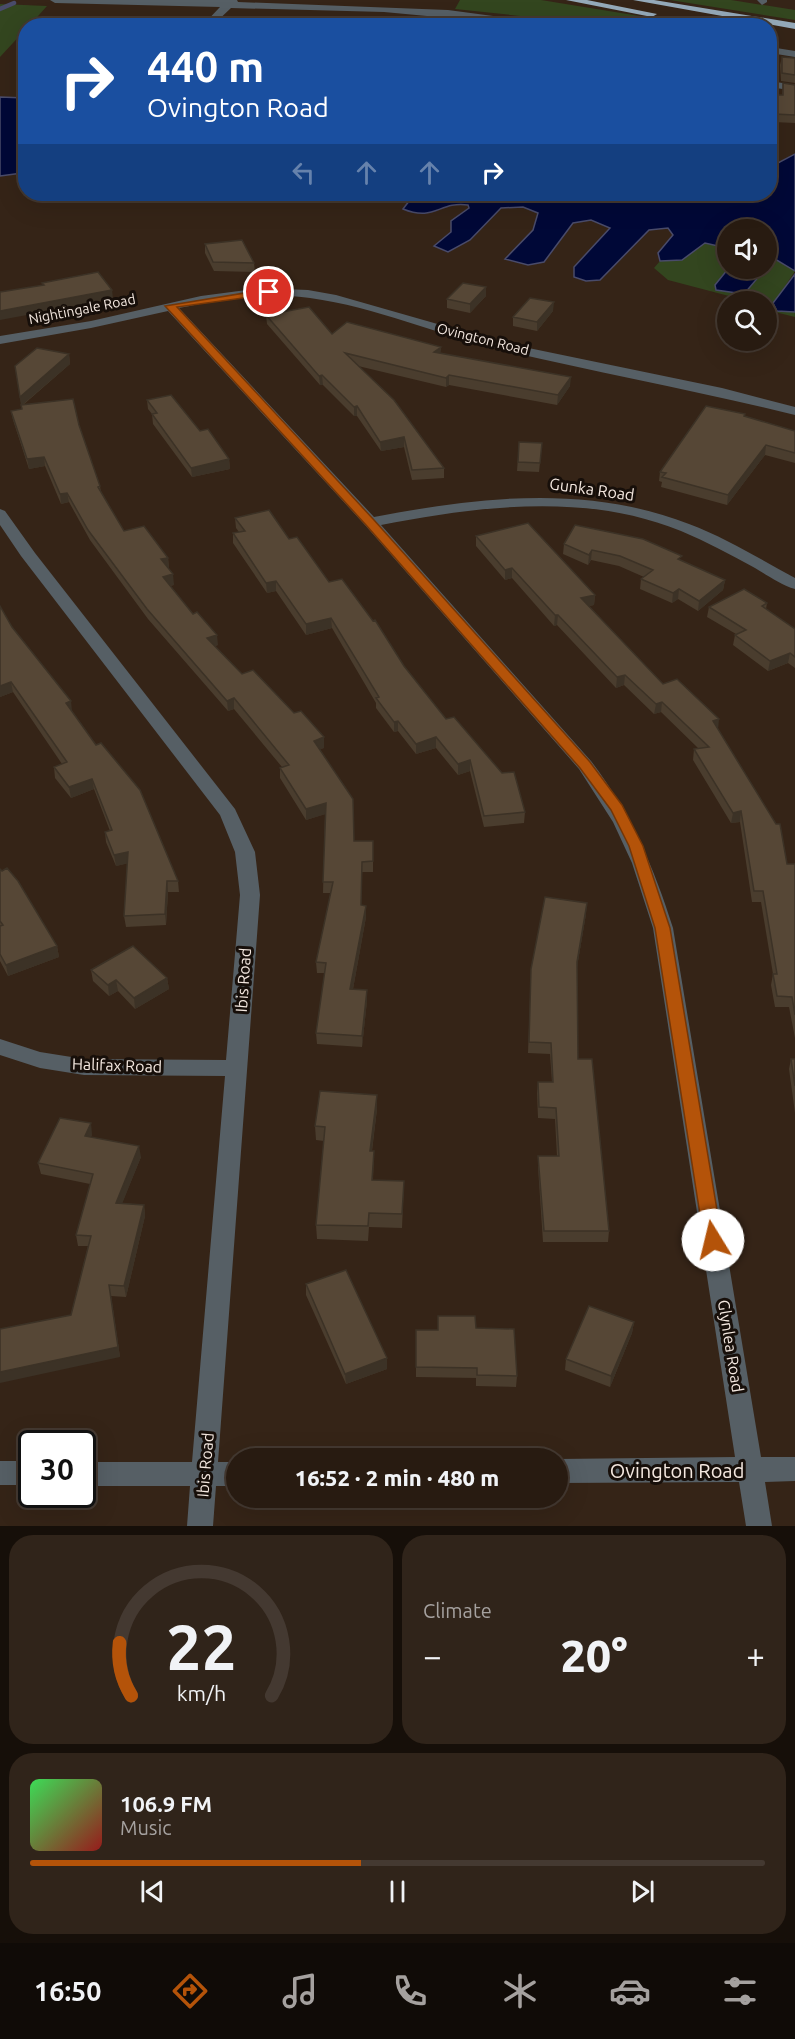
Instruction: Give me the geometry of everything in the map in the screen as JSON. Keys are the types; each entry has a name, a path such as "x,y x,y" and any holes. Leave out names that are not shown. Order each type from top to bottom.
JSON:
{"highway":[{"path":"571,0 666,16"},
{"path":"638,0 747,18"},
{"path":"777,23 795,26"},
{"path":"777,34 795,37"}],"street":[{"path":"55,0 448,13 493,18"},
{"path":"214,18 228,4 241,0"},
{"path":"777,51 795,54"},
{"path":"777,85 795,88"},
{"name":"Ovington Road","path":"170,306 255,292 282,292 326,297 502,345 710,389 795,411"},
{"name":"Nightingale Road","path":"0,340 58,331 170,306"},
{"name":"Glynlea Road","path":"170,306 370,522 585,765 617,808 636,846 663,928 752,1470 759,1526"},
{"name":"Gunka Road","path":"370,522 427,511 514,500 588,503 676,524 715,541 795,584"},
{"name":"Ibis Road","path":"0,514 29,556 228,813 244,852 250,895 200,1526"},
{"name":"Halifax Road","path":"0,1047 40,1060 84,1066 236,1068"},
{"name":"Ovington Road","path":"568,1472 795,1470"},
{"path":"0,1473 18,1473"},
{"path":"96,1473 226,1474"}],"green space":[{"path":"460,0 541,0 652,18 539,18 455,9"},
{"path":"670,0 731,0 795,10 795,20"},
{"path":"0,4 47,6 36,18 18,18 18,38 0,57"},
{"path":"705,243 717,246 717,279 720,279 716,285 735,291 717,291 717,293 668,280 654,268 660,261 682,260"},
{"path":"777,261 795,271 777,298 777,291 747,291 757,279 777,279"},
{"path":"777,304 795,312 795,317 777,312"}],"shaded area":[{"path":"0,97 18,98 18,174 0,176"},
{"path":"795,154 795,271 777,260 777,219 717,219 717,246 705,243 682,260 660,261 658,253 673,235 668,228 649,230 600,280 586,281 574,277 574,267 610,228 591,220 573,223 544,262 528,265 505,259 533,230 538,213 523,207 501,208 470,240 448,252 434,246 451,232 451,221 469,208 468,205 450,206 423,213 403,209 409,201 777,201 777,163"},
{"path":"795,274 795,312 777,311 777,298"},
{"path":"720,279 757,279 747,291 716,290 715,285"}],"building":[{"path":"782,57 795,58 795,75 782,73"},
{"path":"783,83 795,85 795,115 777,114 777,95 783,95"},
{"path":"242,240 254,263 213,262 205,244"},
{"path":"98,272 112,290 0,311 0,292 44,285 42,283"},
{"path":"463,283 486,287 470,304 447,299"},
{"path":"530,298 554,302 537,322 513,317"},
{"path":"309,307 332,334 347,322 441,347 434,352 571,377 558,395 449,375 446,378 345,353 394,400 444,468 412,470 404,437 380,442 357,406 354,407 322,375 319,376 266,315"},
{"path":"37,348 69,354 20,397 15,366"},
{"path":"171,395 200,431 208,429 229,459 191,468 152,414 157,413 147,400"},
{"path":"73,399 79,425 100,486 98,487 124,531 144,526 168,558 161,559 173,574 163,577 193,614 197,612 217,635 207,638 242,674 253,670 294,713 301,711 324,737 314,741 353,799 354,841 373,841 373,861 362,862 361,905 366,906 350,989 367,990 362,1036 316,1033 326,963 316,962 333,882 323,882 326,803 306,809 280,768 289,765 234,698 227,701 147,609 88,530 67,493 60,494 44,457 27,459 11,411 22,409 21,405"},
{"path":"706,406 745,414 744,416 795,431 795,453 766,445 728,495 662,477 666,473 660,472"},
{"path":"519,442 542,443 540,463 518,462"},
{"path":"269,510 289,539 297,537 329,582 342,579 373,621 375,620 404,666 446,719 454,717 502,773 514,772 525,812 484,816 470,760 458,764 436,737 416,744 398,721 394,722 376,698 379,697 331,618 306,624 276,581 266,583 233,533 245,531 235,518"},
{"path":"528,523 595,595 581,598 663,684 677,679 719,719 713,721 776,824 780,824 787,864 795,864 795,1015 792,997 777,996 773,974 777,974 763,891 754,891 741,811 733,813 694,749 709,747 662,702 656,704 625,675 617,677 512,568 505,570 476,536"},
{"path":"575,525 643,539 682,556 678,559 725,580 699,601 679,589 673,593 641,579 653,570 620,556 592,550 589,555 564,544"},
{"path":"744,589 767,603 762,606 795,629 795,657 790,653 770,661 735,635 746,630 709,607"},
{"path":"0,606 12,627 71,701 66,703 96,745 101,743 140,790 178,881 167,881 165,914 124,916 128,852 114,855 105,832 112,830 92,779 69,787 54,767 67,762 11,682 0,686"},
{"path":"7,868 18,881 57,946 6,965 0,954 0,926 3,925 0,921 0,869 2,871"},
{"path":"545,897 587,903 577,962 578,1059 592,1059 609,1231 544,1231 538,1156 559,1156 556,1108 539,1107 538,1082 553,1082 551,1043 529,1042 531,969"},
{"path":"133,946 167,978 134,998 116,980 108,985 91,970"},
{"path":"791,1059 795,1059 795,1086"},
{"path":"320,1091 377,1095 370,1151 374,1151 372,1180 404,1181 402,1214 369,1213 368,1226 316,1225 325,1127 315,1126"},
{"path":"60,1118 91,1123 85,1136 139,1146 116,1203 144,1205 124,1286 109,1285 118,1347 0,1372 0,1329 71,1315 91,1236 76,1235 93,1174 38,1163"},
{"path":"346,1270 387,1358 345,1374 306,1284"},
{"path":"589,1306 634,1322 611,1376 566,1359"},
{"path":"438,1316 475,1316 476,1328 514,1329 517,1376 477,1375 477,1368 416,1367 416,1330 438,1330"}],"waterway":[{"path":"0,9 14,3"}],"route":[{"path":"269,292 211,298 170,306 370,522 585,765 617,808 636,846 663,928 713,1240"}]}
